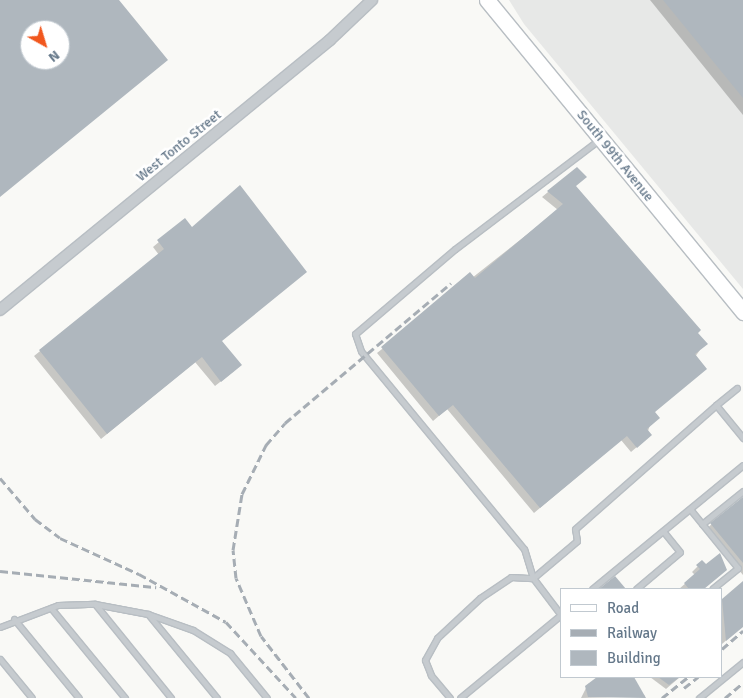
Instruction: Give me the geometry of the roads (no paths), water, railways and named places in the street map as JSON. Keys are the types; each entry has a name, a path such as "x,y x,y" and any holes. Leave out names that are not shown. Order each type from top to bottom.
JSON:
{"main road":[{"name":"South 99th Avenue","path":"487,0 743,312"}],"street":[{"name":"West Tonto Street","path":"0,310 330,40 372,0"}],"lane":[{"path":"560,612 533,578 524,549 361,352 354,334 455,249 601,139"},
{"path":"450,698 430,675 426,660 437,638 480,598 511,577 533,578 577,541 575,529 737,388"},
{"path":"716,405 743,438"},
{"path":"593,588 743,466"},
{"path":"702,524 743,491"},
{"path":"690,509 738,568 713,588"},
{"path":"637,588 680,552 663,532"},
{"path":"95,604 171,698"},
{"path":"0,627 14,619 52,608 95,604 148,614 193,630 230,653 266,698"},
{"path":"52,608 125,698"},
{"path":"148,614 217,698"},
{"path":"460,698 560,617"},
{"path":"14,619 79,698"},
{"path":"0,659 32,698"},
{"path":"699,698 743,662"}],"railway":[{"path":"309,698 261,636 236,578 233,550 242,494 266,445 285,423 451,283"},
{"path":"0,478 35,519 60,538 139,574 226,622 296,698"},
{"path":"0,571 156,587"},
{"path":"723,648 743,631"},
{"path":"662,698 687,678"},
{"path":"684,688 697,678"},
{"path":"725,698 743,683"}]}
